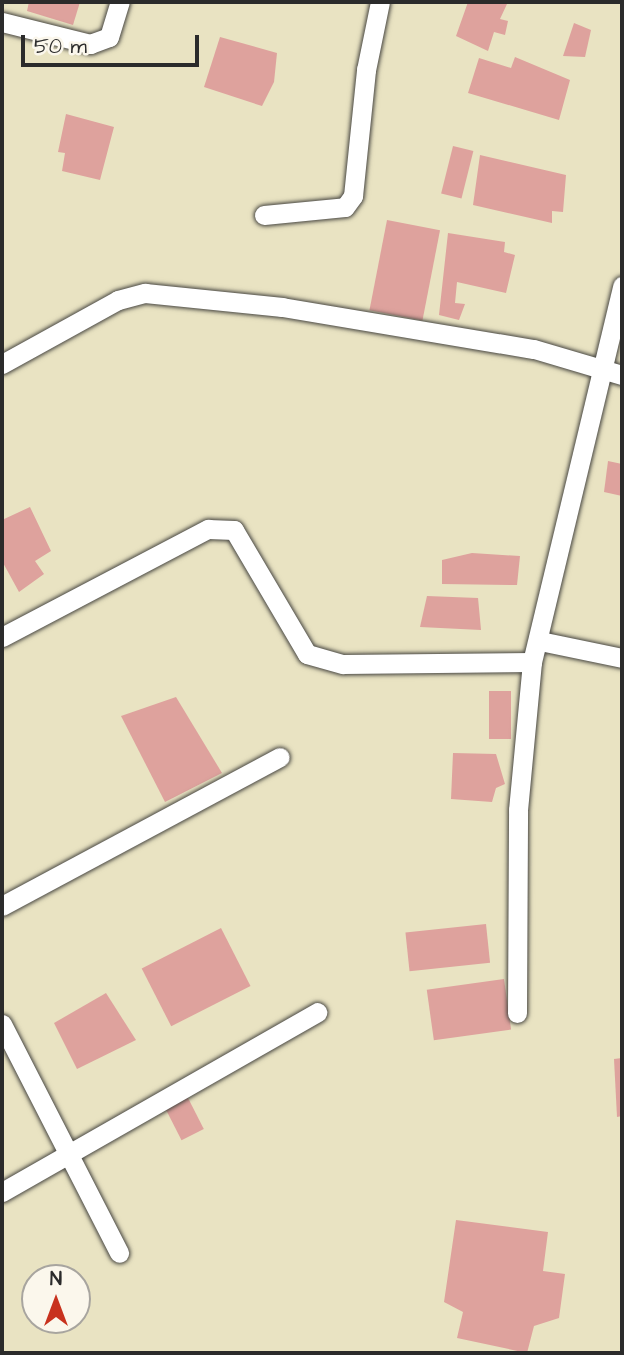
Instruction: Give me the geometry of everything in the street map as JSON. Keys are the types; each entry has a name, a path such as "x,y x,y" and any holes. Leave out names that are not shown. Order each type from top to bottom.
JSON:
{"street":[{"path":"2,22 90,44 109,37 120,2"},
{"path":"264,215 321,212 345,207 353,196 366,70 380,2"},
{"path":"517,1013 518,810 532,662 614,373 622,286"},
{"path":"2,365 118,300 145,293 282,307 510,345 614,373"},
{"path":"2,638 208,529 234,530 307,654 344,664 532,662"},
{"path":"540,641 622,658"},
{"path":"2,906 280,757"},
{"path":"2,1192 317,1012"},
{"path":"2,1024 118,1253"}],"building":[{"path":"29,2 80,2 73,25 27,11"},
{"path":"468,2 507,4 500,19 508,21 505,35 494,32 488,51 456,36"},
{"path":"574,23 591,30 585,57 563,56"},
{"path":"220,37 277,53 274,82 262,106 204,87"},
{"path":"515,57 570,80 559,120 468,93 479,58 511,68"},
{"path":"66,114 114,127 100,180 62,171 65,153 58,152"},
{"path":"453,146 473,151 462,199 441,194"},
{"path":"480,155 566,175 563,212 552,211 552,223 473,205"},
{"path":"387,220 440,230 422,321 369,310"},
{"path":"448,233 505,242 504,252 515,255 506,293 457,282 455,303 465,304 459,320 439,315"},
{"path":"608,461 622,464 622,496 604,492"},
{"path":"30,507 51,551 35,561 44,574 19,592 2,561 2,520"},
{"path":"472,553 520,556 517,585 442,584 442,560"},
{"path":"427,596 478,598 481,630 420,627"},
{"path":"489,691 511,691 511,739 489,739"},
{"path":"176,697 222,773 165,802 121,716"},
{"path":"453,753 496,754 505,784 496,788 492,802 451,799"},
{"path":"486,924 490,963 410,971 405,932"},
{"path":"221,928 251,986 171,1026 142,968"},
{"path":"504,979 511,1030 434,1040 427,990"},
{"path":"106,993 136,1040 77,1069 54,1023"},
{"path":"622,1058 622,1116 617,1117 614,1059"},
{"path":"187,1096 204,1129 182,1140 165,1107"},
{"path":"456,1220 548,1232 543,1271 565,1274 559,1318 534,1326 527,1353 457,1338 463,1312 444,1302"}]}
